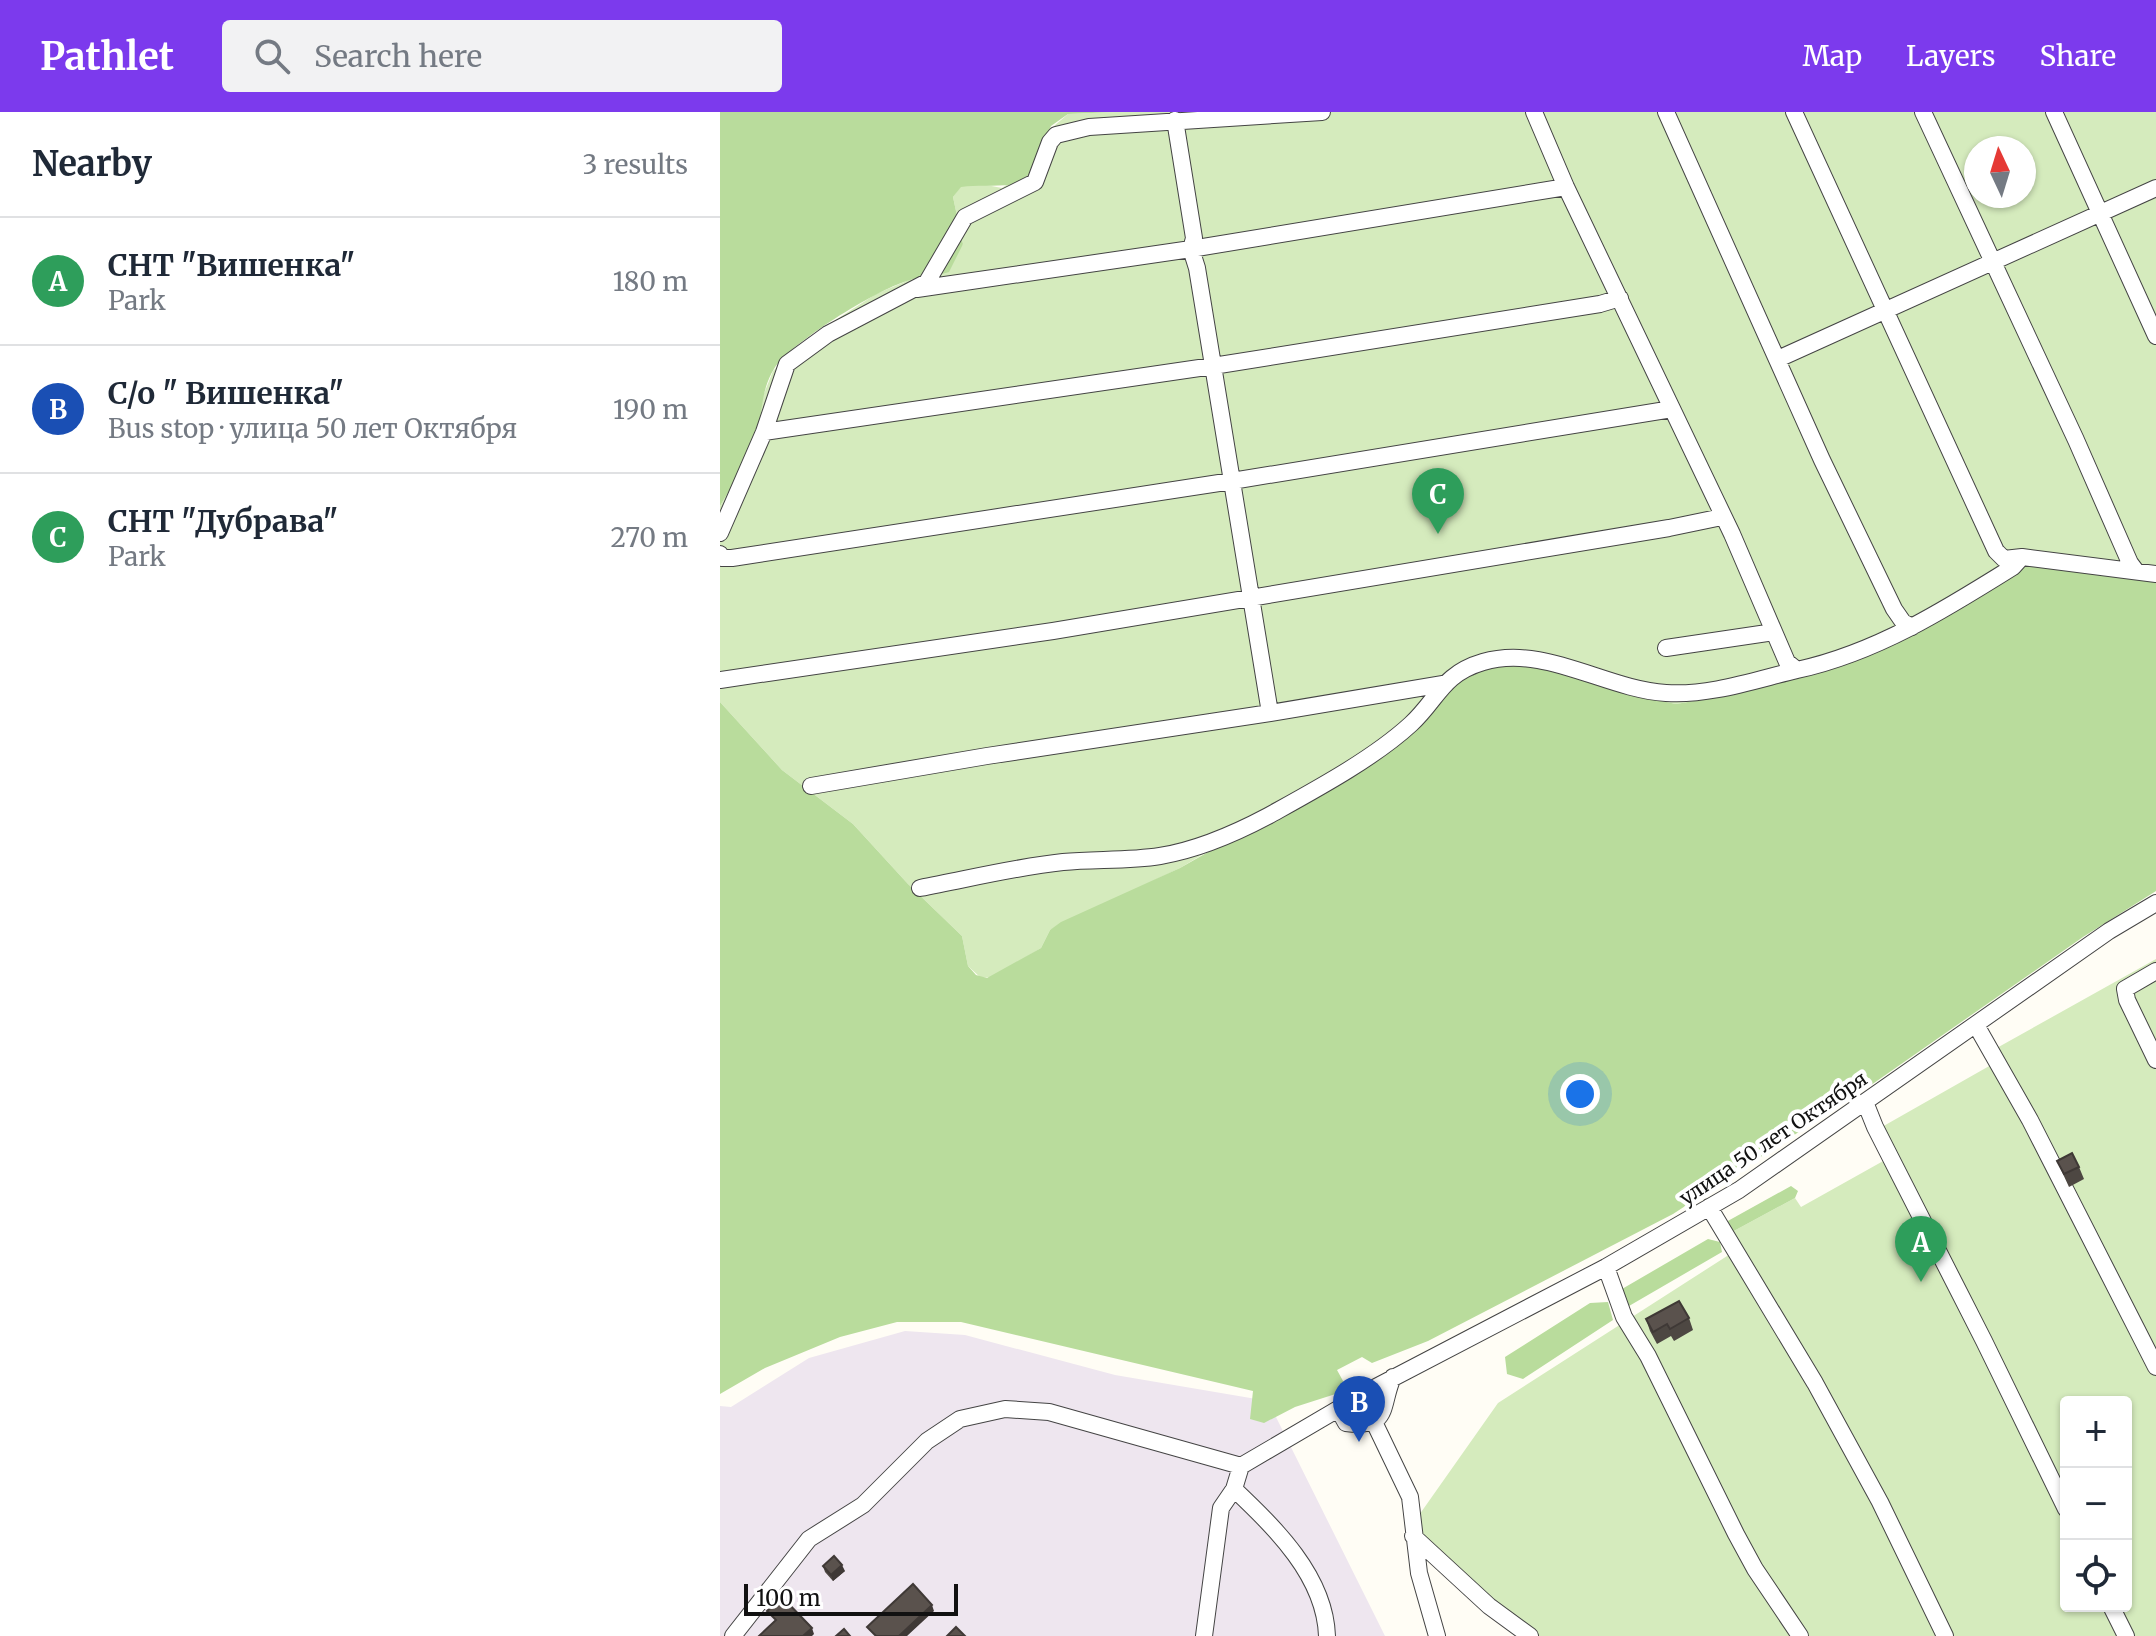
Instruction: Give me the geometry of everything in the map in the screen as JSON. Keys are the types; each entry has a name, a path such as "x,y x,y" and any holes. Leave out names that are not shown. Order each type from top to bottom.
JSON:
{"street":[{"path":"720,533 764,432 787,364 828,334 927,282 965,217 1035,182 1050,142 1056,135 1089,127 1322,112"},
{"path":"1534,112 1566,187 1732,534 1787,662 1797,670"},
{"path":"1666,112 1822,460 1894,609 1903,622 1912,627"},
{"path":"1794,112 1996,551 2004,559 2022,557 2156,574"},
{"path":"1923,112 2136,571"},
{"path":"2054,112 2156,336"},
{"path":"1175,120 1194,238 1191,249 1197,268 1270,713"},
{"path":"917,289 1191,249 1566,187"},
{"path":"1778,359 2156,188"},
{"path":"764,432 1213,366 1600,304 1620,298"},
{"path":"720,554 722,558 732,558 1672,409"},
{"path":"720,680 1053,631 1722,517"},
{"path":"811,786 1443,684 1482,662 1509,658 1569,668 1632,688 1666,693 1695,692 1820,665 1938,614 2013,567 2022,557"},
{"path":"1666,648 1774,632"},
{"path":"920,888 1062,862 1161,856 1200,845 1265,817 1379,749 1412,723 1443,684"},
{"name":"улица 50 лет Октября","path":"1241,1466 1393,1377 1606,1267 1739,1190 2109,931 2156,903"},
{"path":"2156,971 2125,989 2127,1000 2156,1060"},
{"path":"1976,1025 2030,1120 2156,1367"},
{"path":"1865,1102 2060,1497"},
{"path":"1709,1207 1815,1383 1880,1502 1945,1636"},
{"path":"1606,1267 1624,1317 1648,1356 1755,1569 1800,1636"},
{"path":"1345,1405 1341,1414 1346,1423 1374,1422 1382,1415 1393,1377"},
{"path":"1374,1388 1374,1422 1406,1486 1424,1596 1437,1636"},
{"path":"733,1636 809,1539 863,1505 927,1441 960,1419 1005,1409 1049,1412 1241,1466 1234,1489 1221,1508 1204,1636"},
{"path":"1234,1489 1273,1526 1305,1567 1327,1621 1327,1636"},
{"path":"1413,1536 1489,1606 1530,1636"},
{"path":"2114,1612 2126,1636"}],"shaded area":[{"path":"905,1331 965,1335 1115,1375 1268,1401 1385,1636 720,1636 720,1406 731,1407 809,1358"}],"green space":[{"path":"720,112 1116,112 1068,114 1051,126 1033,168 1022,183 961,187 953,197 963,244 949,272 912,279 875,295 815,332 783,358 769,378 754,447 720,506"},
{"path":"1116,112 2156,112 2156,577 1741,693 1676,704 1642,697 1414,728 1180,868 1050,930 1041,948 993,977 981,978 968,966 962,936 908,884 853,824 782,770 720,702 720,506 754,447 763,396 773,371 806,339 876,294 909,280 936,277 963,244 953,197 961,186 981,184 1002,188 1033,167 1047,132 1068,114"},
{"path":"2028,563 2156,577 2156,891 2083,937 1874,1083 1673,1214 1428,1341 1372,1363 1362,1357 1337,1370 1348,1390 1295,1407 1264,1423 1250,1419 1253,1391 961,1322 897,1322 840,1337 765,1368 720,1394 720,702 782,770 853,824 908,884 962,936 968,966 976,975 987,978 1041,948 1050,930 1061,922 1180,868 1375,757 1469,671 1518,663 1569,673 1642,697 1676,704 1741,693 1801,677"},
{"path":"2156,959 2156,1636 1523,1636 1418,1534 1417,1518 1498,1403 1738,1249 1732,1232 1795,1198 1801,1207 1885,1160 1873,1132 1991,1065 1986,1054"},
{"path":"1791,1186 1798,1191 1795,1198 1732,1232 1726,1222"},
{"path":"1708,1239 1720,1242 1722,1252 1629,1306 1622,1289"},
{"path":"1608,1302 1613,1320 1523,1379 1507,1374 1505,1357 1590,1303"}],"building":[{"path":"2072,1153 2079,1167 2064,1174 2057,1161"},
{"path":"1679,1301 1689,1318 1670,1329 1667,1324 1653,1332 1646,1319"},
{"path":"834,1556 842,1565 831,1575 823,1566"},
{"path":"913,1584 932,1605 899,1636 876,1636 867,1627"},
{"path":"782,1597 812,1628 803,1636 759,1636 776,1620 767,1611"},
{"path":"956,1627 965,1636 947,1636"},
{"path":"844,1629 850,1636 836,1636"}],"place":[{"name":"СНТ \"Дубрава\"","path":"1438,534"},
{"name":"СНТ \"Вишенка\"","path":"1921,1282"},
{"name":"С/о \" Вишенка\"","path":"1359,1442"}]}
